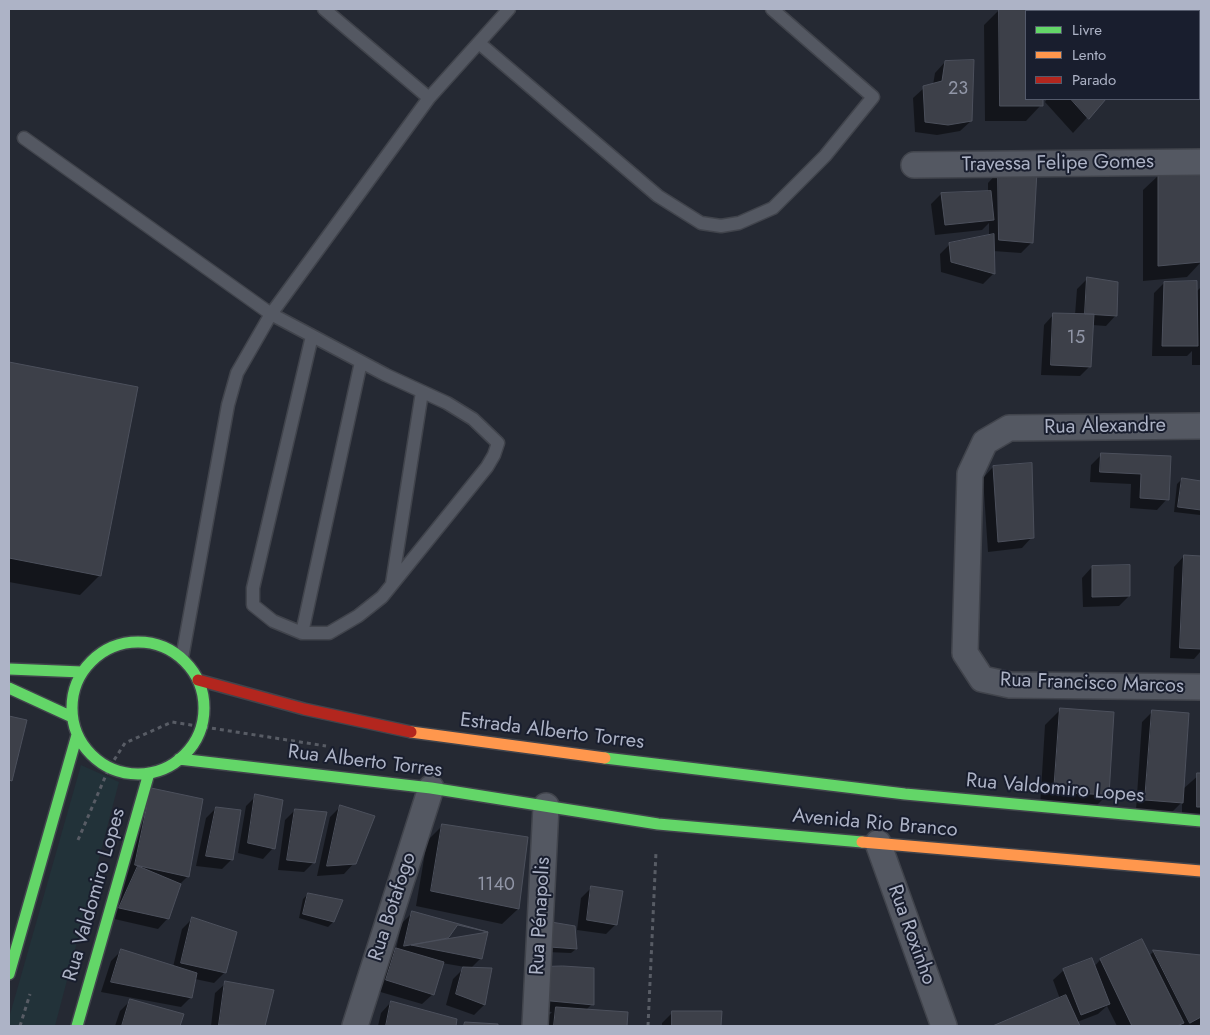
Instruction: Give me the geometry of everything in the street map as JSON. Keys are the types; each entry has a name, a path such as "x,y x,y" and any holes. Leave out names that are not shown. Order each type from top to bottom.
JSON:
{"street":[{"name":"Travessa Felipe Gomes","path":"914,165 1201,162"},
{"name":"Rua Alexandre","path":"982,679 965,653 970,474 985,442 1009,428 1201,426"},
{"path":"128,642 147,642 166,647 182,658 198,680 203,695 204,711 201,727 196,739 180,759 165,768 149,773 129,774 109,768 90,754 77,735 72,717 73,694 82,672 94,657 128,642"},
{"path":"9,669 82,672"},
{"name":"Rua Francisco Marcos","path":"982,679 1010,685 1201,687"},
{"name":"Estrada Alberto Torres","path":"198,680 304,709 405,731 504,746 906,794"},
{"path":"9,688 72,717"},
{"path":"9,974 77,735"},
{"name":"Rua Alberto Torres","path":"180,759 431,788 546,806"},
{"name":"Rua Valdomiro Lopes","path":"77,1026 149,773"},
{"name":"Rua Botafogo","path":"355,1026 431,788"},
{"name":"Rua Valdomiro Lopes","path":"906,794 1201,821"},
{"name":"Avenida Rio Branco","path":"546,806 658,824 1201,871"},
{"name":"Rua Pénapolis","path":"535,1026 546,806"},
{"name":"Rua Roxinho","path":"878,843 944,1026"}],"lane":[{"path":"324,9 429,98"},
{"path":"182,658 231,389 237,373 271,314 429,98 509,9"},
{"path":"479,43 658,196 701,223 721,226 739,223 774,208 825,156 873,97 772,9"},
{"path":"24,138 271,314 474,419 498,443 487,467 392,586 358,616 330,633 302,633 273,621 253,605 253,588 312,336"},
{"path":"302,633 361,362"},
{"path":"392,586 422,392"}],"path":[{"path":"76,844 109,768 125,743 149,730 172,722 201,727"},
{"path":"648,1026 658,824"},
{"path":"20,1026 31,990"}],"shaded area":[{"path":"81,765 119,782 55,1026 9,1026 9,1018"}],"building":[{"path":"999,9 1041,9 1025,10 1025,100 1043,100 1043,106 1000,106"},
{"path":"1201,9 1201,19 1200,10 1171,10"},
{"path":"974,60 972,121 948,125 925,122 923,86 942,81 945,61"},
{"path":"1072,100 1105,100 1089,119"},
{"path":"998,171 1037,171 1033,243 999,240"},
{"path":"1201,171 1201,262 1158,266 1158,174"},
{"path":"991,191 994,220 945,225 941,193"},
{"path":"994,234 995,274 951,262 949,243"},
{"path":"1087,277 1118,282 1117,316 1085,314"},
{"path":"1197,281 1198,346 1162,346 1164,282"},
{"path":"1053,313 1094,314 1091,367 1051,365"},
{"path":"9,362 138,387 101,576 9,558"},
{"path":"1101,453 1171,456 1169,500 1140,498 1141,474 1100,472"},
{"path":"1032,463 1034,538 998,542 993,466"},
{"path":"1182,478 1201,481 1201,510 1178,507"},
{"path":"1184,555 1201,556 1201,649 1180,648"},
{"path":"1130,565 1130,596 1092,597 1092,566"},
{"path":"1060,708 1114,712 1109,795 1054,792"},
{"path":"1152,710 1189,713 1183,803 1145,800"},
{"path":"9,716 27,720 12,781 9,780"},
{"path":"1197,773 1201,773 1201,807 1197,807"},
{"path":"151,788 203,799 189,877 135,865"},
{"path":"255,794 283,800 275,849 248,843"},
{"path":"340,805 375,816 356,864 327,866"},
{"path":"216,807 241,810 233,860 206,856"},
{"path":"295,809 327,812 315,863 287,860"},
{"path":"442,824 528,837 519,909 431,891"},
{"path":"138,866 181,884 169,919 119,908"},
{"path":"591,886 623,891 617,925 587,920"},
{"path":"308,893 343,900 334,922 303,914"},
{"path":"412,911 488,932 404,946"},
{"path":"192,917 237,932 226,973 181,963"},
{"path":"551,922 575,926 577,949 550,947"},
{"path":"458,925 488,932 482,959 411,945 448,938"},
{"path":"1142,939 1184,1023 1177,1026 1132,1026 1100,959"},
{"path":"396,948 444,962 434,995 386,980"},
{"path":"121,949 197,973 192,998 111,982"},
{"path":"1153,950 1201,955 1201,1017 1190,1023"},
{"path":"1092,958 1110,1004 1081,1015 1063,969"},
{"path":"463,967 492,968 485,1005 456,994"},
{"path":"542,967 594,968 594,1005 540,1000"},
{"path":"225,981 274,990 265,1026 219,1025"},
{"path":"1066,995 1080,1026 993,1026"},
{"path":"130,999 184,1014 180,1026 122,1026"},
{"path":"391,1001 457,1019 456,1026 386,1026"},
{"path":"556,1007 628,1012 627,1026 554,1026"},
{"path":"672,1011 722,1011 721,1026 672,1026"},
{"path":"465,1022 498,1024 498,1026 464,1026"}],"traffic: fast":[{"path":"138,642 151,643 163,647 185,661 199,683 203,695 204,708 203,721 199,733 185,755 163,769 151,773 138,774 125,773 113,769 91,755 77,733 73,721 72,708 73,695 77,683 91,661 113,647 125,643 138,642"},
{"path":"9,669 82,672"},
{"path":"9,688 72,717"},
{"path":"9,974 77,735"},
{"path":"605,758 905,794 1201,821"},
{"path":"179,759 431,788 658,824 862,842"},
{"path":"77,1026 149,773"}],"traffic: slow":[{"path":"411,732 605,758"},
{"path":"862,842 1201,871"}],"traffic: jam":[{"path":"198,680 304,709 411,732"}]}
